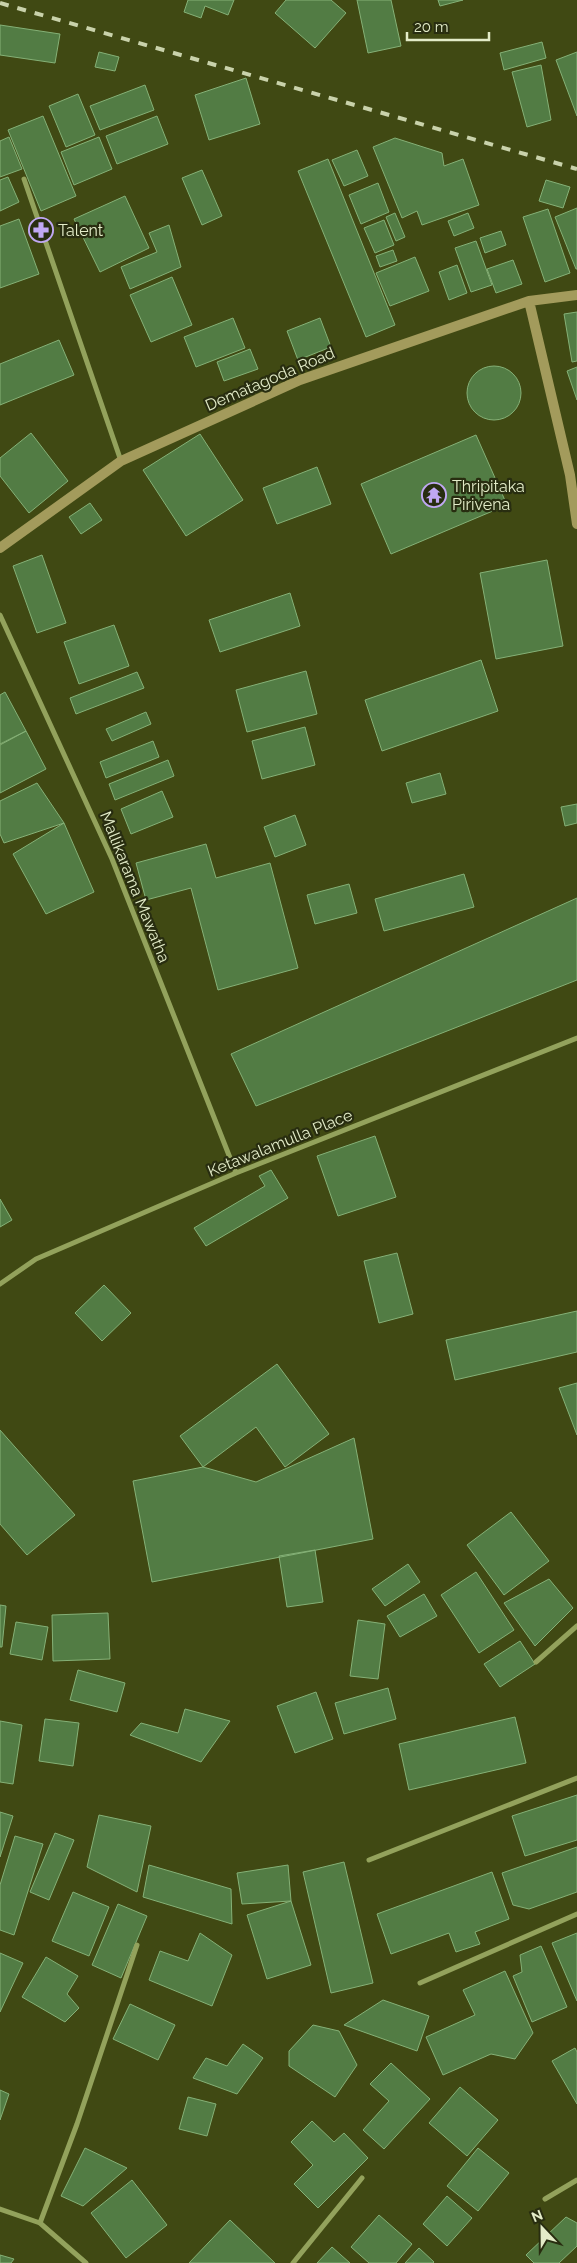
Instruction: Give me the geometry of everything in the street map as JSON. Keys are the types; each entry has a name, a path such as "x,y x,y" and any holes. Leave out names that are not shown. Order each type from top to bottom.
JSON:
{"main road":[{"name":"Dematagoda Road","path":"0,548 121,461 300,380 529,301 577,295"},
{"path":"529,301 570,475 577,524"}],"street":[{"path":"24,180 121,461"},
{"name":"Mallikarama Mawatha","path":"0,615 112,859 236,1173"},
{"name":"Ketawalamulla Place","path":"0,1284 36,1259 236,1173 577,1038"},
{"path":"536,1662 577,1626"},
{"path":"369,1860 577,1778"},
{"path":"420,1983 577,1914"},
{"path":"40,2223 77,2124 137,1946"},
{"path":"293,2263 362,2178"},
{"path":"545,2199 577,2180"},
{"path":"0,2209 40,2223 86,2263"}],"building":[{"path":"188,0 234,0 228,15 205,6 201,18 184,12"},
{"path":"286,0 331,0 346,13 315,48 275,13"},
{"path":"357,0 391,0 401,46 368,53"},
{"path":"438,0 463,0 440,6"},
{"path":"0,25 60,34 55,63 0,55"},
{"path":"542,42 546,58 504,70 500,53"},
{"path":"99,52 119,57 115,71 95,67"},
{"path":"577,52 577,116 556,60"},
{"path":"541,65 551,120 527,127 512,72"},
{"path":"246,78 260,124 209,140 195,95"},
{"path":"145,85 154,110 100,130 90,106"},
{"path":"78,94 95,135 66,147 49,106"},
{"path":"43,116 76,196 41,211 8,130"},
{"path":"157,116 168,144 117,164 106,136"},
{"path":"9,137 22,169 0,177 0,141"},
{"path":"99,137 112,169 74,185 61,152"},
{"path":"395,138 442,153 444,166 463,159 479,205 422,225 417,211 402,218 373,147"},
{"path":"357,150 368,176 344,186 332,160"},
{"path":"328,159 395,325 366,337 298,171"},
{"path":"202,170 222,216 202,225 182,178"},
{"path":"8,177 19,202 0,211 0,180"},
{"path":"546,180 570,187 563,208 539,201"},
{"path":"378,183 389,212 361,224 349,195"},
{"path":"125,196 149,248 100,272 74,219"},
{"path":"577,208 577,269 576,269 555,217"},
{"path":"548,209 570,273 545,282 523,217"},
{"path":"395,213 405,237 396,241 386,217"},
{"path":"468,213 474,228 454,236 448,221"},
{"path":"19,219 39,274 0,288 0,226"},
{"path":"384,220 394,245 375,253 364,228"},
{"path":"169,225 181,267 130,289 121,267 157,252 149,233"},
{"path":"501,231 506,245 485,253 480,238"},
{"path":"476,241 492,285 471,292 455,248"},
{"path":"393,250 397,261 380,267 376,256"},
{"path":"415,257 429,291 390,306 376,273"},
{"path":"513,260 522,284 496,293 487,269"},
{"path":"457,265 467,293 449,300 439,272"},
{"path":"172,277 192,325 151,342 130,295"},
{"path":"577,312 577,361 572,362 564,314"},
{"path":"233,318 245,348 196,367 184,337"},
{"path":"320,318 331,347 298,360 287,331"},
{"path":"59,340 74,375 0,405 0,364"},
{"path":"250,349 258,369 224,381 217,362"},
{"path":"494,366 504,368 513,374 519,383 521,393 519,403 513,412 504,418 494,420 484,418 475,412 469,403 467,393 469,383 475,374 484,368"},
{"path":"577,367 577,400 567,371"},
{"path":"31,433 68,481 29,513 0,476 0,458"},
{"path":"200,434 243,500 186,536 143,470"},
{"name":"Thripitaka Pirivena","path":"476,435 507,505 391,554 361,484"},
{"path":"317,467 331,504 277,524 263,488"},
{"path":"90,503 102,520 81,534 69,517"},
{"path":"42,555 66,623 37,633 13,566"},
{"path":"547,560 563,646 496,659 480,573"},
{"path":"290,593 300,626 220,652 209,620"},
{"path":"114,625 129,666 79,684 64,642"},
{"path":"481,660 498,711 382,751 365,700"},
{"path":"306,671 317,714 247,732 236,690"},
{"path":"137,672 144,688 76,714 70,698"},
{"path":"5,692 26,731 0,744 0,695"},
{"path":"146,712 151,724 112,741 106,729"},
{"path":"305,727 315,765 262,779 252,741"},
{"path":"26,731 46,769 0,793 0,745"},
{"path":"153,741 159,757 106,778 100,762"},
{"path":"168,760 174,776 115,800 109,784"},
{"path":"440,773 446,794 412,803 406,783"},
{"path":"37,783 64,823 4,843 0,834 0,801"},
{"path":"162,791 173,817 131,834 121,809"},
{"path":"577,804 577,823 565,826 561,807"},
{"path":"295,815 306,845 275,857 264,827"},
{"path":"64,823 94,892 46,914 13,854"},
{"path":"206,844 216,878 270,863 298,968 218,990 191,888 146,900 136,863"},
{"path":"464,874 474,907 384,931 375,899"},
{"path":"349,884 357,913 315,924 307,895"},
{"path":"577,898 577,980 256,1106 231,1054"},
{"path":"375,1136 396,1197 338,1216 317,1156"},
{"path":"271,1170 288,1198 206,1246 194,1228 265,1186 259,1176"},
{"path":"0,1199 12,1220 0,1227"},
{"path":"397,1253 413,1314 379,1323 364,1261"},
{"path":"104,1285 131,1313 102,1341 75,1313"},
{"path":"577,1311 577,1352 455,1380 446,1340"},
{"path":"277,1364 329,1434 285,1467 256,1427 203,1467 180,1436"},
{"path":"577,1383 577,1435 559,1388"},
{"path":"0,1430 75,1515 27,1555 0,1524"},
{"path":"354,1438 373,1539 152,1582 133,1481 203,1467 256,1482"},
{"path":"511,1512 549,1561 504,1595 467,1545"},
{"path":"315,1550 323,1602 287,1607 279,1556"},
{"path":"408,1564 420,1582 385,1606 372,1589"},
{"path":"476,1572 514,1630 479,1653 441,1595"},
{"path":"549,1579 573,1608 535,1646 504,1603"},
{"path":"424,1594 437,1616 400,1637 387,1616"},
{"path":"0,1605 6,1606 2,1647 0,1647"},
{"path":"108,1613 110,1659 53,1661 52,1615"},
{"path":"358,1620 385,1624 378,1679 350,1676"},
{"path":"16,1622 48,1627 42,1660 10,1654"},
{"path":"520,1641 535,1664 500,1687 484,1664"},
{"path":"78,1670 125,1683 117,1712 70,1700"},
{"path":"388,1688 396,1719 344,1734 335,1703"},
{"path":"316,1692 333,1739 295,1753 277,1706"},
{"path":"185,1709 230,1721 201,1762 130,1735 141,1723 178,1733"},
{"path":"515,1717 526,1763 409,1790 399,1744"},
{"path":"45,1719 79,1723 73,1766 39,1761"},
{"path":"0,1721 22,1725 13,1784 0,1782"},
{"path":"577,1795 577,1840 525,1856 512,1816"},
{"path":"0,1812 13,1816 0,1857"},
{"path":"99,1815 151,1826 137,1892 87,1867"},
{"path":"55,1833 74,1840 49,1900 30,1892"},
{"path":"15,1836 43,1844 14,1935 0,1930 0,1885"},
{"path":"577,1847 577,1892 529,1909 513,1905 502,1873"},
{"path":"344,1862 373,1983 331,1993 303,1872"},
{"path":"149,1865 231,1889 232,1924 143,1897"},
{"path":"288,1865 291,1901 242,1904 237,1873"},
{"path":"492,1872 509,1919 475,1932 480,1944 456,1952 449,1933 391,1954 377,1914"},
{"path":"73,1892 109,1907 89,1956 52,1941"},
{"path":"291,1901 311,1965 267,1979 247,1915"},
{"path":"118,1904 147,1916 121,1978 92,1965"},
{"path":"200,1933 232,1955 212,2006 149,1980 160,1951 188,1961"},
{"path":"577,1933 577,2001 552,1943"},
{"path":"541,1946 567,2007 532,2022 513,1976 522,1972 520,1955"},
{"path":"0,1953 23,1963 0,2012"},
{"path":"46,1957 78,1976 67,1994 79,2008 65,2022 22,1997"},
{"path":"505,1971 533,2033 515,2059 491,2054 443,2075 426,2037 475,2015 463,1990"},
{"path":"383,2000 429,2016 417,2051 344,2025"},
{"path":"130,2004 175,2025 158,2060 113,2039"},
{"path":"313,2025 339,2031 357,2065 335,2097 289,2066 289,2051"},
{"path":"243,2044 263,2058 237,2094 193,2078 206,2058 227,2066"},
{"path":"575,2048 577,2052 577,2104 552,2061"},
{"path":"391,2063 430,2099 384,2149 363,2130 389,2101 370,2084"},
{"path":"460,2087 498,2120 467,2156 429,2123"},
{"path":"0,2090 9,2094 0,2120"},
{"path":"188,2097 216,2104 207,2136 179,2129"},
{"path":"312,2121 334,2142 344,2133 368,2158 318,2208 294,2184 313,2165 291,2142"},
{"path":"85,2148 127,2168 83,2206 61,2196"},
{"path":"478,2148 509,2173 478,2211 447,2186"},
{"path":"132,2180 167,2225 126,2258 91,2213"},
{"path":"447,2196 472,2218 447,2246 423,2224"},
{"path":"379,2215 412,2244 396,2263 369,2263 351,2247"},
{"path":"566,2217 577,2223 577,2246 559,2263 534,2263 526,2255"},
{"path":"230,2220 275,2263 189,2263"},
{"path":"332,2247 350,2263 317,2263"},
{"path":"419,2248 434,2262 405,2263"},
{"path":"0,2255 14,2259 11,2263 0,2263"}],"railway":[{"path":"0,3 577,169"}],"place":[{"name":"Talent","path":"41,230"},
{"name":"Thripitaka Pirivena","path":"434,495"}]}
